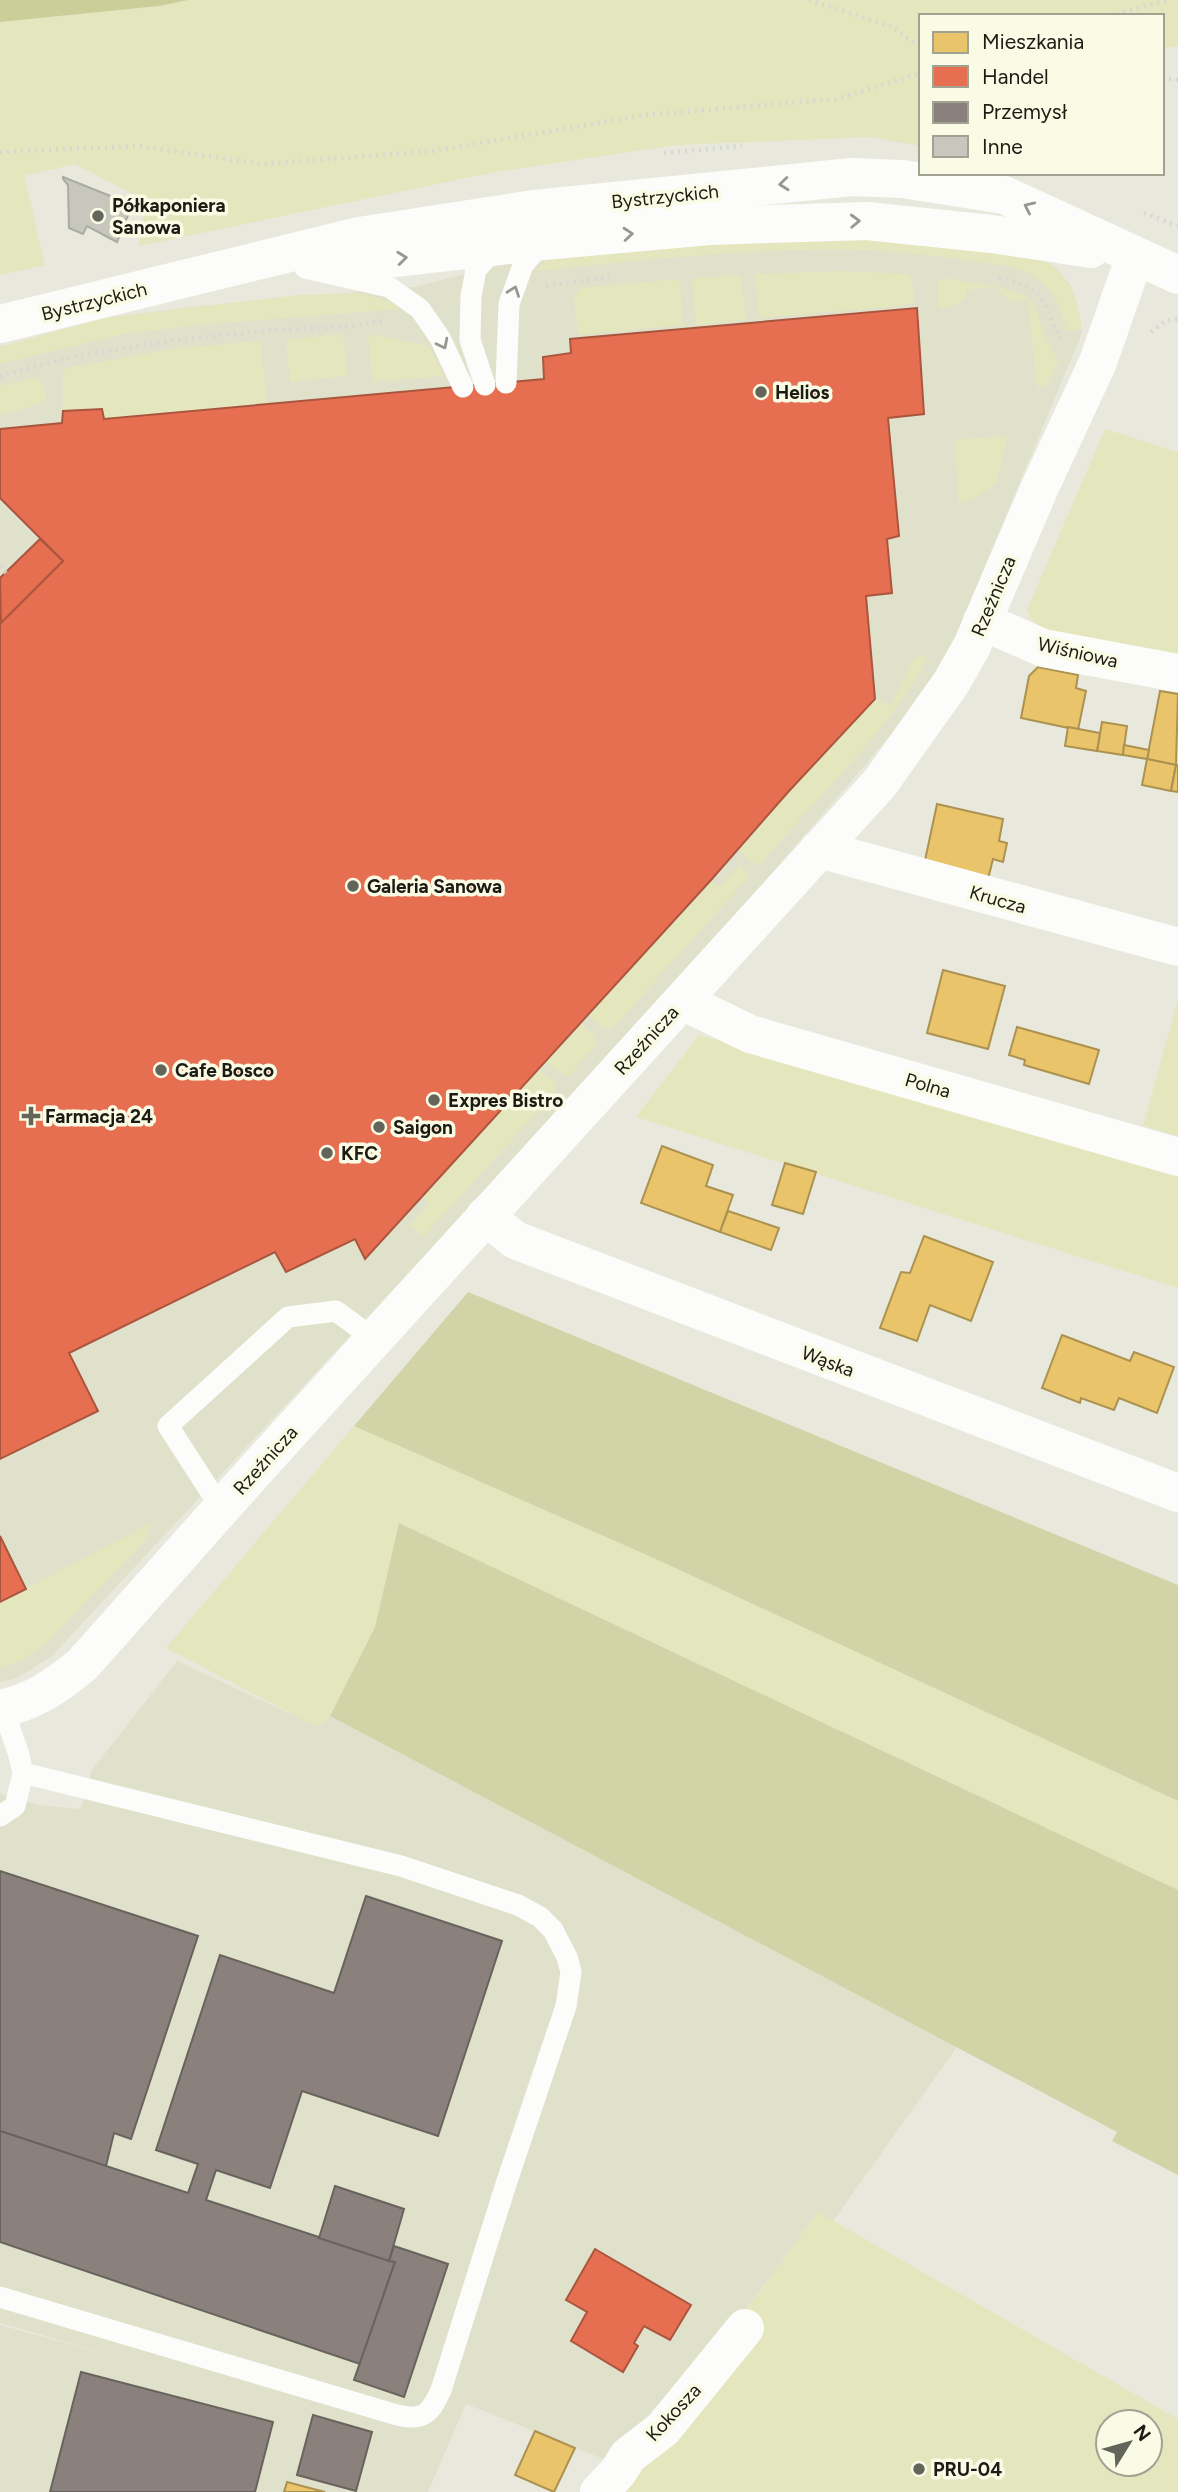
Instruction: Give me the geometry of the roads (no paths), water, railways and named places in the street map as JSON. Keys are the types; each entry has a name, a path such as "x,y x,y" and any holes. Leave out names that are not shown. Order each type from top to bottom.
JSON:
{"street":[{"name":"Bystrzyckich","path":"0,324 359,236 539,225 709,226 867,220 992,234 1135,256 1178,275"},
{"name":"Bystrzyckich","path":"188,279 496,247 539,225"},
{"name":"Rzeźnicza","path":"2,1709 27,1702 51,1690 82,1665 485,1216 880,783 951,682 972,646 1098,362 1135,256"},
{"name":"Wiśniowa","path":"982,621 1043,648 1178,673"},
{"name":"Krucza","path":"819,849 1178,947"},
{"name":"Polna","path":"682,1001 750,1034 1178,1157"},
{"name":"Wąska","path":"485,1216 516,1240 1178,1493"},
{"name":"Kokosza","path":"599,2492 618,2472 628,2456 663,2429 745,2328"}],"lane":[{"path":"496,247 477,270 471,296 470,340 496,384 509,304 539,225"},
{"path":"305,268 389,287 420,309 440,338 463,387"},
{"path":"221,1508 168,1426 288,1317 336,1311 374,1339"},
{"path":"0,1816 15,1806 23,1773 19,1752 2,1709"},
{"path":"0,2297 397,2415 418,2418 426,2414 441,2390 566,2006 571,1972 562,1943 553,1930 540,1917 518,1905 401,1866 23,1773"}],"place":[{"name":"Półkaponiera Sanowa","path":"98,216"},
{"name":"Helios","path":"761,392"},
{"name":"Galeria Sanowa","path":"353,886"},
{"name":"Cafe Bosco","path":"161,1070"},
{"name":"Expres Bistro","path":"434,1100"},
{"name":"Farmacja 24","path":"31,1116"},
{"name":"Saigon","path":"379,1127"},
{"name":"KFC","path":"327,1153"},
{"name":"PRU-04","path":"919,2469"}]}
